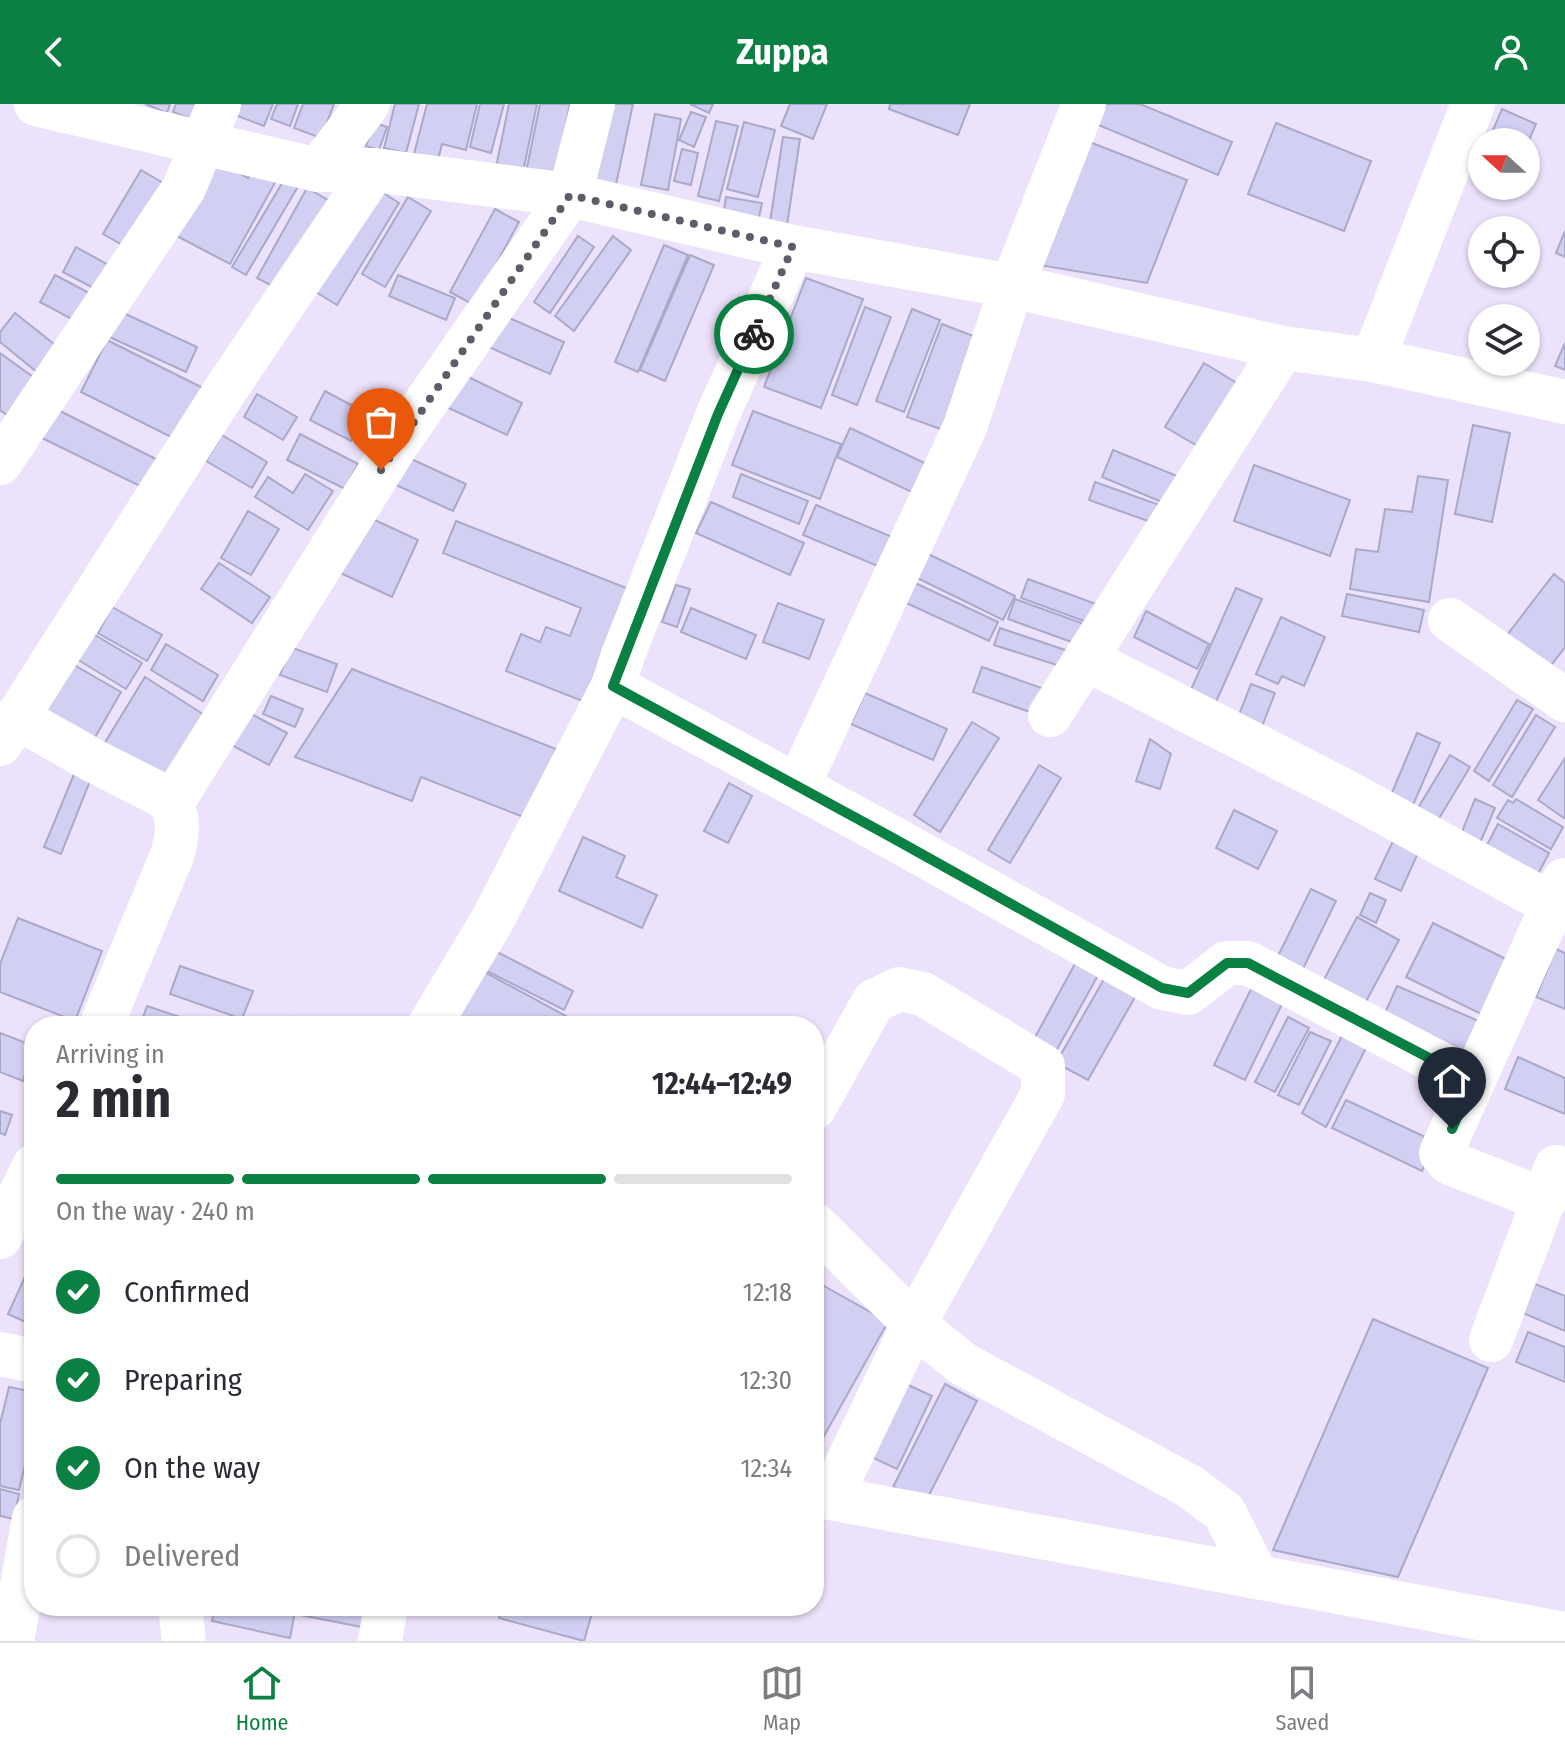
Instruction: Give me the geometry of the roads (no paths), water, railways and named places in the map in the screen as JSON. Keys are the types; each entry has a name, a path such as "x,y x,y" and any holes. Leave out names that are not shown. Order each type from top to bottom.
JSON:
{"street":[{"path":"36,104 211,123 318,170 374,170 570,195 793,247 1012,286 1283,348 1373,360 1565,402"},
{"path":"318,170 368,104"},
{"path":"105,1016 173,853 178,832 172,803 397,444 570,195 593,104"},
{"path":"798,786 965,427 1012,286 1084,104"},
{"path":"1373,360 1473,104"},
{"path":"0,463 184,188 211,123"},
{"path":"172,803 8,730 226,389 374,170"},
{"path":"435,1016 493,919 613,686 718,414 793,247"},
{"path":"1050,715 1283,348"},
{"path":"1450,620 1565,700"},
{"path":"1086,659 1343,790 1559,891 1441,1153 1450,1163 1550,1184 1491,1340"},
{"path":"613,686 1162,988 1188,993 1227,963 1248,963 1473,1081"},
{"path":"824,1090 874,1001 899,989 923,994 1043,1066 1043,1094 914,1324 824,1494"},
{"path":"0,1237 24,1187"},
{"path":"824,1234 914,1324 963,1364 1189,1486 1224,1512 1256,1575"},
{"path":"0,1354 24,1359"},
{"path":"824,1496 1256,1575 1404,1623 1565,1634"},
{"path":"12,1641 24,1574"},
{"path":"181,1616 184,1641"},
{"path":"380,1641 384,1616"}]}
